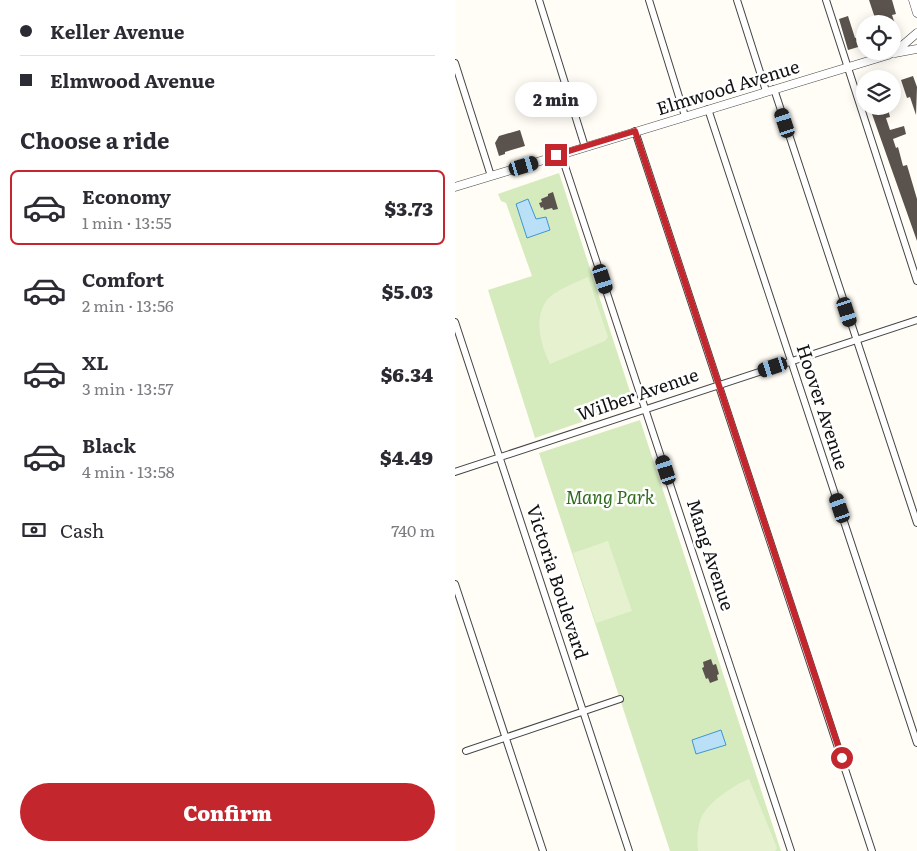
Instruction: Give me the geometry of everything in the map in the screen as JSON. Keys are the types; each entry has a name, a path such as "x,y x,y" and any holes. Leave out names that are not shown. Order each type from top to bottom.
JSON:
{"street":[{"path":"539,0 585,147"},
{"path":"649,0 685,116"},
{"path":"737,0 766,91"},
{"path":"826,0 917,281"},
{"path":"913,0 917,13"},
{"name":"Elmwood Avenue","path":"901,46 917,33"},
{"path":"901,52 917,49"},
{"name":"Elmwood Avenue","path":"455,187 872,60"},
{"path":"455,62 491,176"},
{"path":"774,89 917,523"},
{"name":"Hoover Avenue","path":"708,109 917,743"},
{"path":"635,131 872,851"},
{"name":"Mang Avenue","path":"561,154 791,851"},
{"name":"Wilber Avenue","path":"455,472 917,320"},
{"name":"Victoria Boulevard","path":"455,322 629,851"},
{"path":"455,584 543,851"},
{"path":"466,751 620,699"}],"green space":[{"path":"559,173 634,404 535,438 488,290 532,276 506,203 501,201 498,194"},
{"path":"588,277 608,337 605,341 550,364 541,340 539,324 543,307 547,300 555,293"},
{"name":"Mang Park","path":"640,420 781,851 670,851 539,453"},
{"path":"608,541 632,611 596,623 573,553"},
{"path":"749,779 777,848 775,851 698,851 698,829 700,820 706,810 723,794"}],"water":[{"path":"528,199 536,219 546,217 550,230 527,238 516,204"},
{"path":"721,730 726,745 696,754 692,740"}],"building":[{"path":"869,0 892,0 896,14 874,15"},
{"path":"848,16 856,38 856,48 848,50 839,19"},
{"path":"913,76 917,87 916,115 910,97 907,98 901,80"},
{"path":"872,115 890,115 890,117 886,118 890,130 904,126 906,134 893,139 896,148 898,147 903,166 907,165 917,199 917,241"},
{"path":"520,130 525,146 505,152 505,154 499,156 495,143 499,136"},
{"path":"553,192 558,209 544,210 539,203 542,202 541,199"},
{"path":"711,659 713,665 716,664 719,674 717,675 718,680 710,683 708,678 706,679 702,668 704,667 703,662"}],"route":[{"path":"556,155 635,131 842,758"}]}
